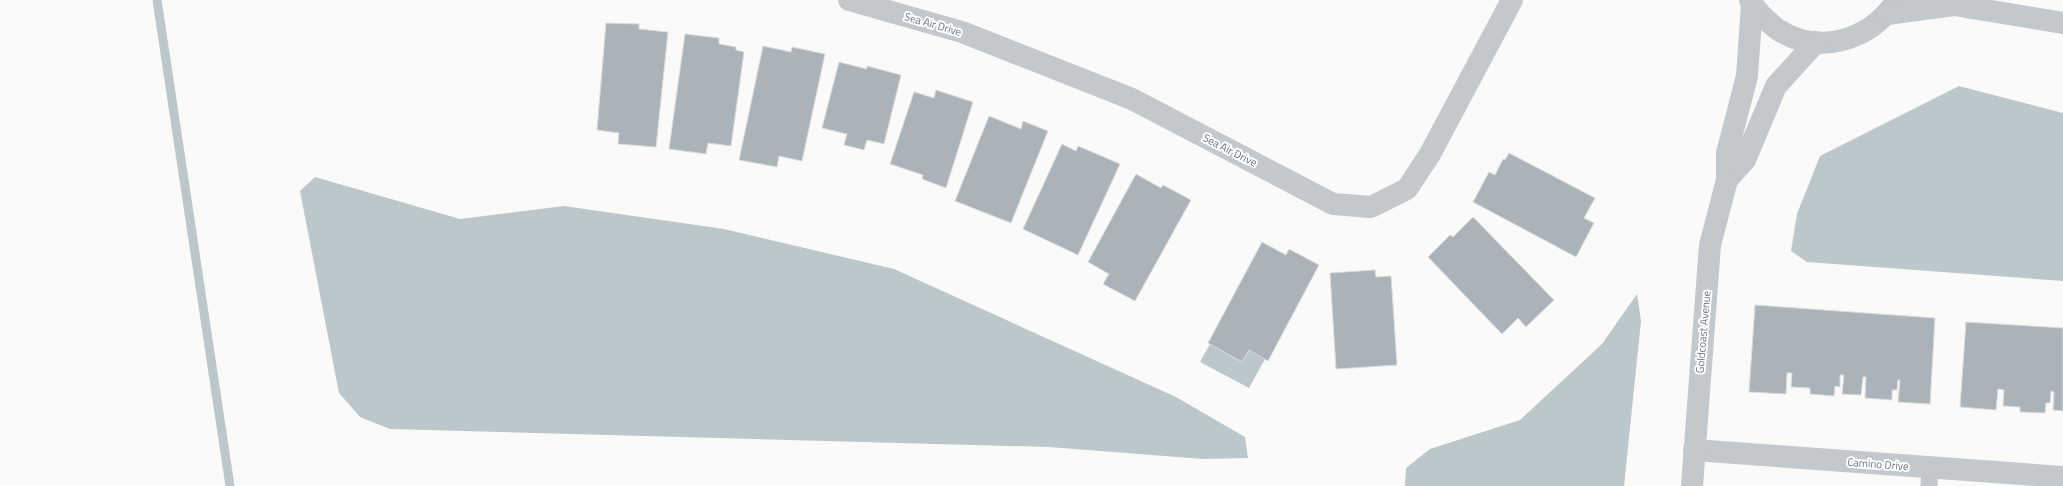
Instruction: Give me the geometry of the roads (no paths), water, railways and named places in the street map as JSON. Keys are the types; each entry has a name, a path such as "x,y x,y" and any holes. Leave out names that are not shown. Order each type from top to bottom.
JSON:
{"street":[{"name":"Sea Air Drive","path":"849,0 962,32 1132,99 1333,204 1371,207 1407,190 1430,154 1512,0"},
{"path":"1751,2 1767,21 1785,34 1816,42 1829,43 1850,39 1870,29 1892,7 1954,5 2063,23"},
{"name":"Goldcoast Avenue","path":"1692,486 1710,245 1727,180 1727,153 1747,76 1751,2"},
{"name":"Goldcoast Avenue","path":"1727,180 1745,160 1776,86 1816,42"},
{"name":"Camino Drive","path":"1694,450 1929,477 2063,477"}],"waterway":[{"path":"157,0 230,486"}]}
